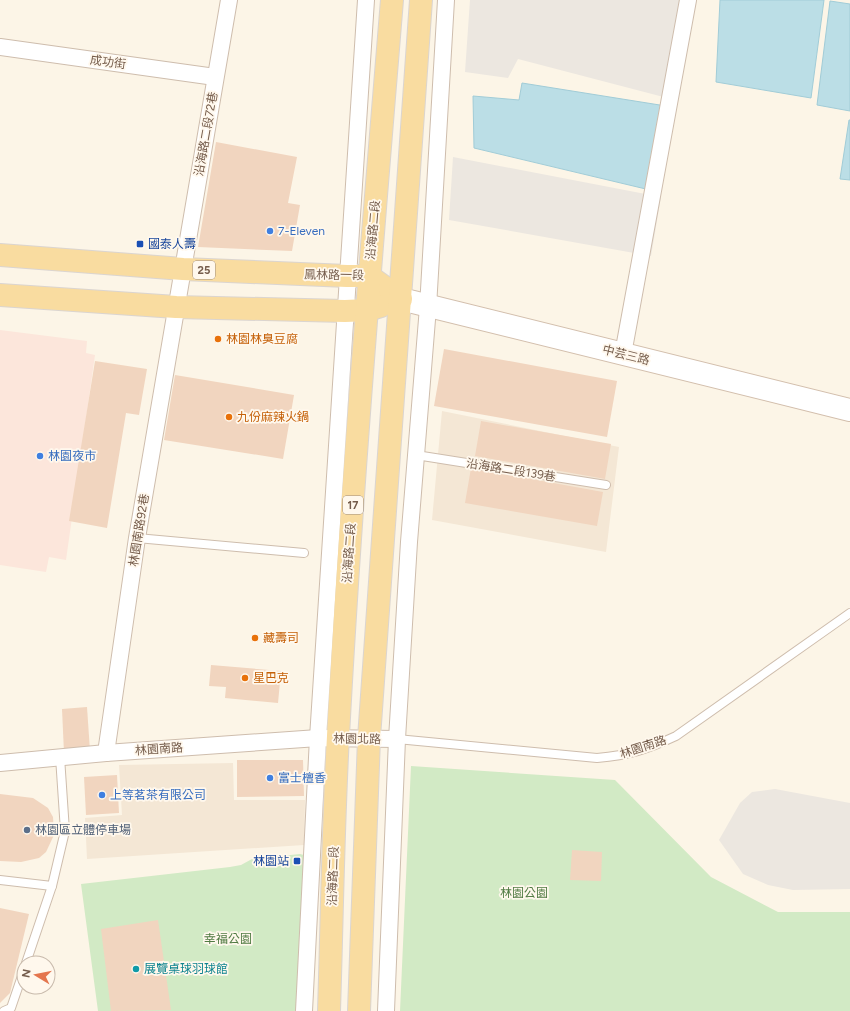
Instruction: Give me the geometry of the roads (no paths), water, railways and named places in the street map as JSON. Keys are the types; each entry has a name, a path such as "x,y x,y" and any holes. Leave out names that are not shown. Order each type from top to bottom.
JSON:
{"main road":[{"name":"沿海路二段","path":"328,1011 328,738 368,310 392,0"},
{"path":"359,1011 369,738 421,0"},
{"name":"鳳林路一段","path":"0,255 183,269 370,276 401,299"},
{"path":"0,295 176,307 345,311 368,310 401,299"}],"street":[{"name":"沿海路二段72巷","path":"176,307 229,0"},
{"name":"沿海路二段","path":"304,1011 328,738 345,311 366,0"},
{"path":"386,1011 397,739 416,455 428,307 446,0"},
{"path":"623,354 688,0"},
{"name":"成功街","path":"0,46 215,77"},
{"name":"中芸三路","path":"401,299 428,307 850,410"},
{"name":"林園南路92巷","path":"106,753 137,538 176,307"},
{"name":"林園北路","path":"328,738 397,739"},
{"name":"林園南路","path":"0,763 106,753 328,738"}],"lane":[{"name":"沿海路二段139巷","path":"416,455 606,486"},
{"path":"137,538 304,552"},
{"name":"林園南路","path":"397,739 597,758 625,756 676,736 850,613"},
{"path":"29,955 52,886 64,831 60,757"},
{"path":"0,880 52,886"},
{"path":"4,1011 11,1008 16,993"}],"water":[{"path":"720,0 824,0 811,98 716,82"},
{"path":"830,1 850,4 850,111 817,105"},
{"path":"522,83 666,106 650,190 474,148 473,96 519,100"},
{"path":"850,120 850,180 840,179"}],"place":[{"name":"7-Eleven","path":"270,231"},
{"name":"國泰人壽","path":"140,244"},
{"name":"林園林臭豆腐","path":"218,339"},
{"name":"九份麻辣火鍋","path":"229,417"},
{"name":"林園夜市","path":"40,456"},
{"name":"藏壽司","path":"255,638"},
{"name":"星巴克","path":"245,678"},
{"name":"富士檀香","path":"270,778"},
{"name":"上等茗茶有限公司","path":"102,795"},
{"name":"林園區立體停車場","path":"27,830"},
{"name":"林園站","path":"297,861"},
{"name":"展覽桌球羽球館","path":"136,969"}],"park label":[{"name":"林園公園","path":"524,893"},
{"name":"幸福公園","path":"228,939"}]}
